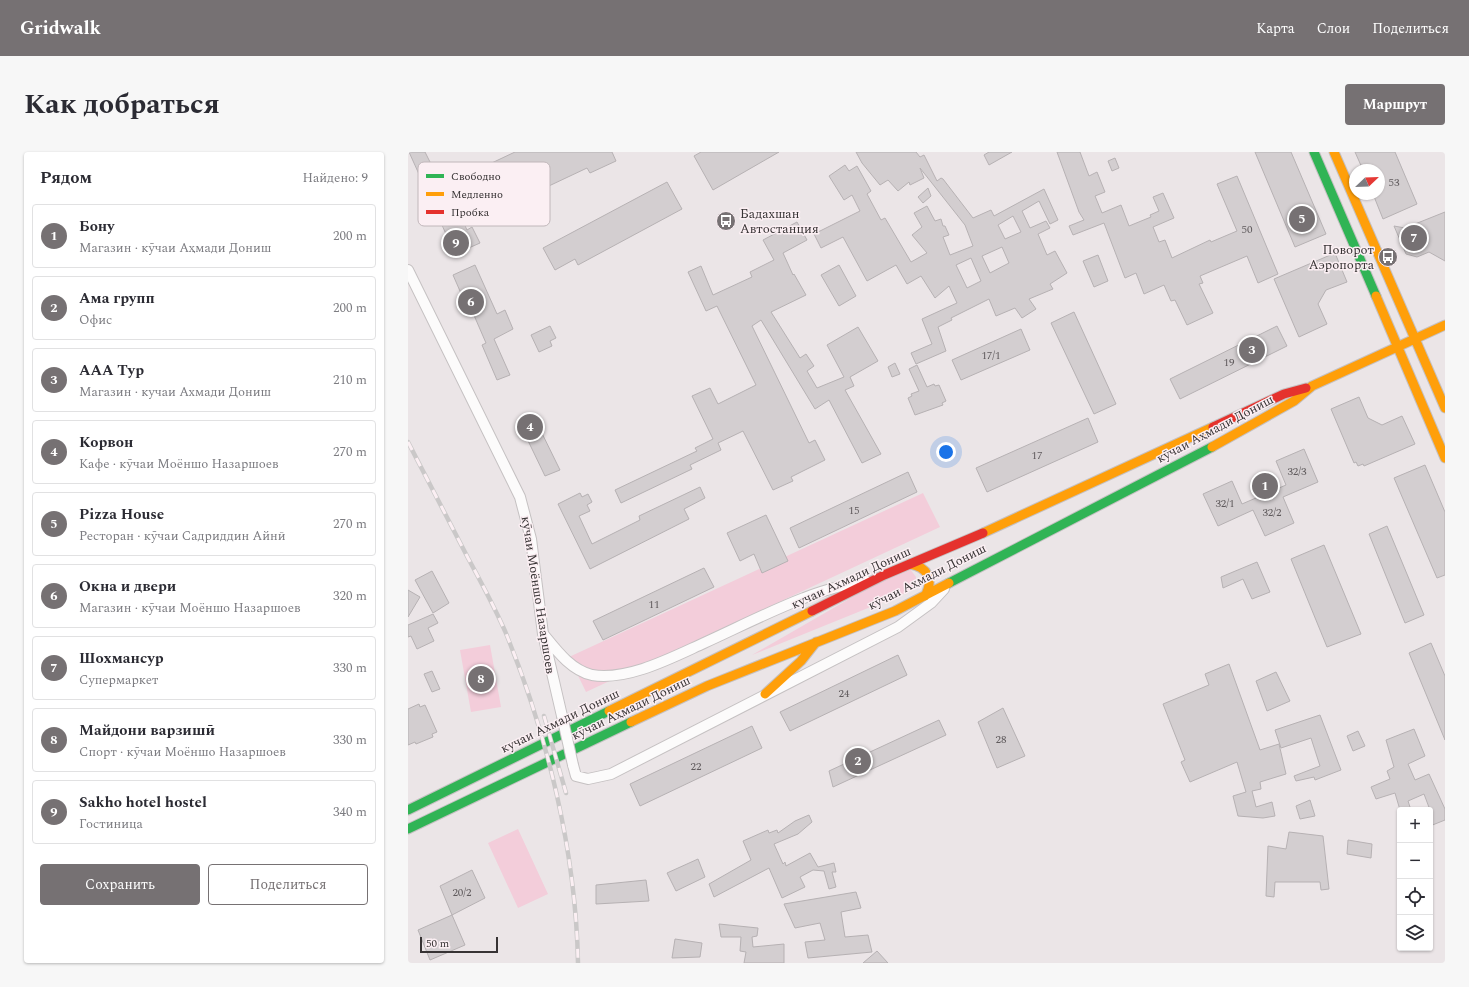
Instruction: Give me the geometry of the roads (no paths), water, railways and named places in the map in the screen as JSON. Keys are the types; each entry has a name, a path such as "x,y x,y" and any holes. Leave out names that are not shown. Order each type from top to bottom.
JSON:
{"main road":[{"path":"1314,152 1445,458"},
{"path":"1334,152 1445,408"},
{"name":"кӯчаи Аҳмади Дониш","path":"408,829 707,686 895,611 1249,427 1294,401 1312,386 1445,325"},
{"name":"кучаи Ахмади Дониш","path":"408,810 884,575 1284,394 1312,386"},
{"path":"910,564 918,565 924,568 929,575 931,582 929,590 924,596"},
{"path":"765,694 792,670 816,642"}],"street":[{"name":"кӯчаи Моёншо Назаршоев","path":"408,270 520,497 535,560 543,634 576,776 588,779 600,778 611,774 898,627 931,603 954,579"},
{"path":"543,634 561,657 577,668 592,675 614,674 642,669 666,660 804,598 829,589 884,575"}],"railway":[{"path":"408,442 501,622 534,710 546,752 565,836 572,879 578,963"},
{"path":"544,716 566,793"}],"place":[{"name":"Pizza House","path":"1302,219"},
{"name":"Бадахшан Автостанция","path":"726,221"},
{"name":"Шохмансур","path":"1414,238"},
{"name":"Sakho hotel hostel","path":"456,243"},
{"name":"Поворот Аэропорта","path":"1388,257"},
{"name":"Окна и двери","path":"471,302"},
{"name":"ААА Тур","path":"1252,350"},
{"name":"Корвон","path":"530,427"},
{"name":"Бону","path":"1265,486"},
{"name":"Майдони варзишӣ","path":"481,679"},
{"name":"Ама групп","path":"858,761"}]}
